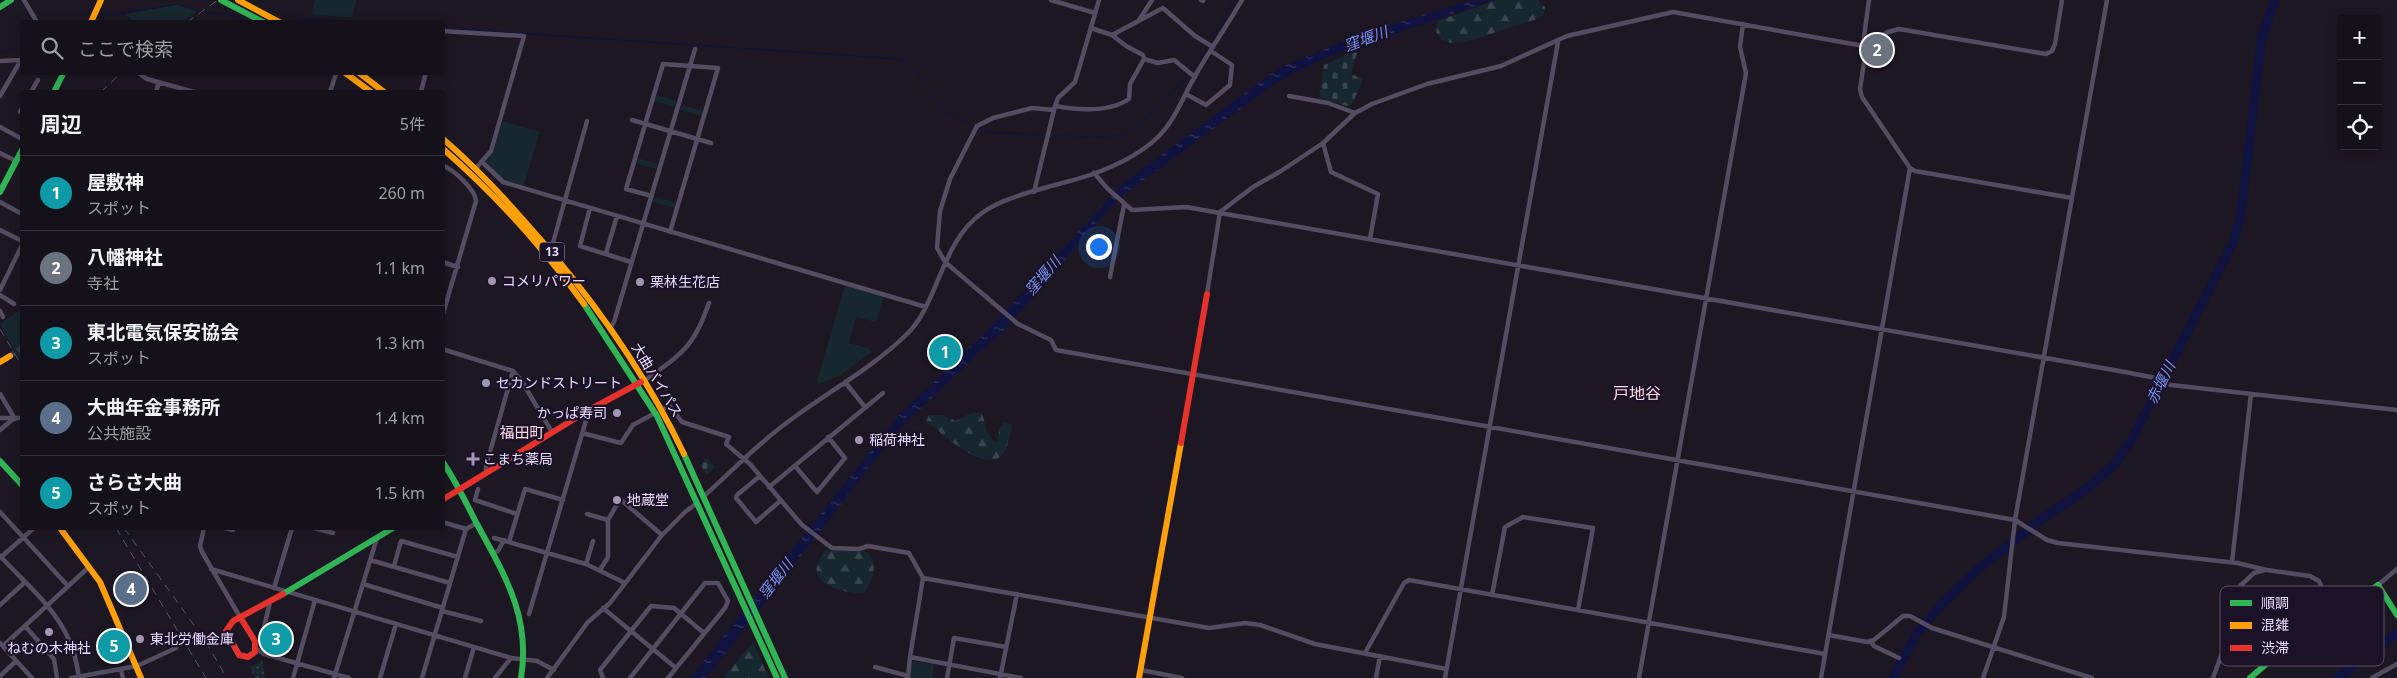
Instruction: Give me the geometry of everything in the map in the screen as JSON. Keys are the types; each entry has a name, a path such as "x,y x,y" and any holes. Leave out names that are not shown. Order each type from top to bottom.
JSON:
{"main road":[{"path":"0,7 11,0"},
{"path":"92,20 101,0"},
{"path":"220,0 259,20"},
{"path":"238,0 275,20"},
{"path":"55,90 62,75"},
{"path":"348,75 369,90"},
{"path":"362,75 381,90"},
{"name":"大曲バイパス","path":"445,141 551,250 610,328 641,382 777,678"},
{"name":"大曲バイパス","path":"445,150 474,171 549,258 662,410 704,497 785,678"},
{"path":"0,192 20,154"},
{"path":"1139,678 1207,294"},
{"path":"0,362 10,356"},
{"path":"445,498 589,410 641,382"},
{"path":"0,461 20,483"},
{"path":"445,466 493,553 518,606 523,632 521,678"},
{"path":"61,530 105,590 141,678"},
{"path":"240,617 255,641 257,649 248,657 239,654 226,631 229,623 240,617 270,602 389,530"},
{"path":"2384,595 2395,613"},
{"path":"2250,678 2264,666"}],"street":[{"path":"24,0 36,20"},
{"path":"1051,0 1095,13"},
{"path":"1034,192 1054,108 1058,98 1075,82 1099,0"},
{"path":"1138,21 1152,0"},
{"path":"547,678 588,622 625,584 662,535 794,417 865,370 906,336 926,307 944,262 963,234 982,213 1034,192 1094,173 1124,159 1158,137 1167,127 1242,0"},
{"path":"1870,0 1860,89 1862,97 1910,168 2072,198"},
{"path":"1207,294 1220,212 1253,187 1323,143 1355,113 1396,94 1501,66 1568,36 1673,12 1864,46 1888,32 1899,29 2046,54 2052,51 2055,44 2062,0"},
{"path":"1983,678 2004,617 2015,520 2107,0"},
{"path":"1112,35 1163,8 1232,65 1230,84 1206,105 1186,94"},
{"path":"1639,678 1746,73 1740,47 1743,24"},
{"path":"1091,28 1112,35 1126,46 1144,55 1144,59 1130,84 1129,99 1123,104 1080,110 1032,108 993,118 976,128 950,179 940,211 937,248 944,262 1018,324 1051,340 1056,350 2015,520 2026,525 2047,540 2058,543 2232,562 2267,570 2310,576 2319,581 2321,586"},
{"path":"445,32 524,36 491,151 463,182"},
{"path":"1445,678 1558,42"},
{"path":"610,328 614,322 644,224 695,49"},
{"path":"1144,59 1158,63 1174,60 1195,77"},
{"path":"0,61 20,60"},
{"path":"0,96 20,63"},
{"path":"652,196 626,189 663,64 718,68 670,232"},
{"path":"142,75 182,90"},
{"path":"331,90 336,75"},
{"path":"422,90 425,75"},
{"path":"32,90 38,80"},
{"path":"157,90 159,82"},
{"path":"1289,96 1328,103 1355,113"},
{"path":"632,120 711,143"},
{"path":"551,250 588,121"},
{"path":"0,127 20,138"},
{"path":"1323,143 1330,172 1378,194 1370,239"},
{"path":"0,152 16,161"},
{"path":"482,162 503,182 926,307"},
{"path":"445,167 476,196 458,267 445,308"},
{"path":"1821,678 1910,168"},
{"path":"1094,173 1108,189 1132,210 1169,206 1220,212 2156,378 2166,384 2397,410"},
{"path":"0,202 20,213"},
{"path":"1110,277 1124,204"},
{"path":"590,208 580,246 631,262"},
{"path":"606,254 617,216"},
{"path":"0,230 20,242"},
{"path":"0,290 20,247"},
{"path":"445,263 458,267"},
{"path":"0,296 14,304"},
{"path":"641,382 690,345 702,323 709,303"},
{"path":"0,311 4,317"},
{"path":"445,350 513,372 521,380 552,432"},
{"path":"486,474 486,466 513,372"},
{"path":"846,382 866,407"},
{"path":"769,487 883,393"},
{"path":"0,394 13,419"},
{"path":"2232,562 2251,394"},
{"path":"662,410 669,405 682,422 729,438 726,444 760,476 802,525 826,544 837,549 868,546 909,553 923,578 908,677 875,667"},
{"path":"528,614 589,410"},
{"path":"582,433 620,443 632,425 655,413"},
{"path":"0,418 20,418"},
{"path":"0,430 13,419"},
{"path":"795,466 817,492 845,458 828,438"},
{"path":"760,476 737,495 736,498 756,522 780,501"},
{"path":"478,489 475,500 517,514"},
{"path":"493,553 498,551 506,541 525,489 563,500"},
{"path":"600,570 608,557 608,520 620,499 662,535"},
{"path":"0,512 68,586"},
{"path":"587,514 608,520"},
{"path":"1492,594 1505,528 1523,517 1593,528 1578,610"},
{"path":"445,523 466,529 477,523"},
{"path":"422,678 466,529"},
{"path":"32,530 0,557 47,606 69,640 79,677"},
{"path":"204,530 200,546 211,569 240,617"},
{"path":"274,588 291,530"},
{"path":"322,530 333,533"},
{"path":"335,676 364,584 376,538"},
{"path":"494,538 586,564 625,584"},
{"path":"394,566 401,541 458,557"},
{"path":"586,564 593,541"},
{"path":"370,560 450,583"},
{"path":"32,678 1,645 25,626 89,567"},
{"path":"211,569 511,658 537,661 554,670"},
{"path":"2378,585 2397,569"},
{"path":"2240,586 2254,573 2267,570"},
{"path":"923,578 1209,628 1245,623 1260,625 1315,644 1353,653 1365,653 1446,669"},
{"path":"1365,653 1404,584 1409,580 1825,654"},
{"path":"0,605 25,582"},
{"path":"630,678 705,583 718,583 728,601 668,678"},
{"path":"364,584 481,622"},
{"path":"1001,676 1017,594"},
{"path":"293,678 315,600"},
{"path":"261,640 270,602"},
{"path":"602,678 600,670 651,606 674,608 704,633"},
{"path":"603,608 676,668"},
{"path":"1870,641 1904,616 1910,616 1932,628 2092,678"},
{"path":"380,678 396,624"},
{"path":"25,626 54,659 57,678"},
{"path":"1829,635 1870,641 1874,646 1899,658"},
{"path":"947,678 954,638 1006,647"},
{"path":"465,678 474,647"},
{"path":"70,678 137,666 176,648"},
{"path":"257,649 335,676 348,678"},
{"path":"1376,678 1380,656"},
{"path":"910,657 1001,676 1021,678"},
{"path":"495,678 511,658"},
{"path":"2213,678 2220,659"},
{"path":"0,676 16,661"},
{"path":"2372,678 2397,664"},
{"path":"121,670 123,678"},
{"path":"1141,670 1182,678"}],"green space":[{"path":"315,0 357,0 351,17 311,15"},
{"path":"1497,0 1538,0 1545,7 1544,14 1540,18 1466,42 1451,43 1442,40 1436,32 1438,21"},
{"path":"176,5 198,11 185,20 131,20 126,14"},
{"path":"1358,50 1351,74 1363,79 1351,107 1319,98 1324,65"},
{"path":"655,95 677,101 675,107 654,101"},
{"path":"682,105 703,111 702,116 680,110"},
{"path":"502,121 540,132 523,187 504,181 484,163 494,150"},
{"path":"637,158 658,164 657,169 635,163"},
{"path":"655,197 676,203 675,208 653,202"},
{"path":"845,285 884,297 876,322 856,317 849,343 868,348 872,352 841,375 816,385"},
{"path":"20,309 20,360 0,324"},
{"path":"971,413 982,413 987,432 994,441 997,441 1000,427 1004,422 1011,424 1012,428 1003,454 995,459 985,460 975,456 963,450 926,421 929,415 942,415 956,421"},
{"path":"707,458 715,467 707,475 700,465"},
{"path":"825,550 861,550 869,555 874,565 870,583 864,593 853,593 837,589 829,586 819,578 817,574 818,563"},
{"path":"753,642 769,678 723,678"},
{"path":"262,660 265,678 255,678 250,667"},
{"path":"914,661 934,665 932,678 910,678 911,664"}],"water":[{"name":"窪堰川","path":"1494,0 1325,58 1296,72 1270,87 1121,197 1089,231 1011,323 899,429 706,678 690,678 900,414 983,335 1123,183 1279,68 1344,41 1396,23 1469,1"}],"waterway":[{"path":"1210,43 1234,0"},
{"name":"赤堰川","path":"1893,678 1916,635 1939,607 1976,571 2043,518 2081,493 2113,466 2131,441 2233,243 2241,213 2262,36 2275,0"},
{"path":"98,17 178,4 206,13 228,14 242,20"},
{"path":"294,20 298,18 331,20"},
{"path":"445,28 900,59 913,68 945,111 974,127"},
{"path":"0,54 20,46"},
{"path":"1192,71 1208,47"},
{"path":"1053,135 1097,137 1122,134 1148,117 1187,75"},
{"path":"978,128 986,132 1044,135"},
{"path":"2384,643 2397,633"},
{"path":"2337,678 2353,666"}],"tunnel":[{"path":"10,356 20,349"}],"railway":[{"path":"190,20 218,0"},
{"path":"103,90 119,75"},
{"path":"0,329 20,363"},
{"path":"117,530 206,678"},
{"path":"125,530 204,639 227,678"}],"traffic: fast":[{"path":"0,7 11,0"},
{"path":"221,0 259,20"},
{"path":"55,90 62,75"},
{"path":"0,192 20,154"},
{"path":"584,304 657,416 777,678"},
{"path":"684,454 785,678"},
{"path":"0,461 20,483"},
{"path":"445,466 497,561 513,598 519,616 522,636 521,678"},
{"path":"283,594 390,530"},
{"path":"2384,594 2397,615"},
{"path":"2250,678 2264,666"}],"traffic: slow":[{"path":"92,20 101,0"},
{"path":"238,0 275,20"},
{"path":"348,75 368,90"},
{"path":"362,75 381,90"},
{"path":"445,141 475,168 505,200 592,303 651,391 684,454"},
{"path":"445,151 518,222 584,304"},
{"path":"0,362 10,356"},
{"path":"1139,678 1181,443"},
{"path":"61,530 100,582 141,678"}],"traffic: jam":[{"path":"1181,443 1207,294"},
{"path":"445,498 589,410 641,382"},
{"path":"240,617 255,641 255,652 248,657 239,655 226,631 233,621 283,594"}],"place":[{"name":"八幡神社","path":"1877,50"},
{"name":"コメリパワー","path":"492,281"},
{"name":"栗林生花店","path":"640,282"},
{"name":"屋敷神","path":"945,352"},
{"name":"セカンドストリート","path":"486,383"},
{"name":"かっぱ寿司","path":"617,413"},
{"name":"稲荷神社","path":"859,440"},
{"name":"こまち薬局","path":"473,459"},
{"name":"地蔵堂","path":"617,500"},
{"name":"大曲年金事務所","path":"131,589"},
{"name":"ねむの木神社","path":"49,632"},
{"name":"東北労働金庫","path":"140,639"},
{"name":"東北電気保安協会","path":"276,639"},
{"name":"さらさ大曲","path":"114,646"}],"district":[{"name":"戸地谷","path":"1637,393"},
{"name":"福田町","path":"522,433"}]}
